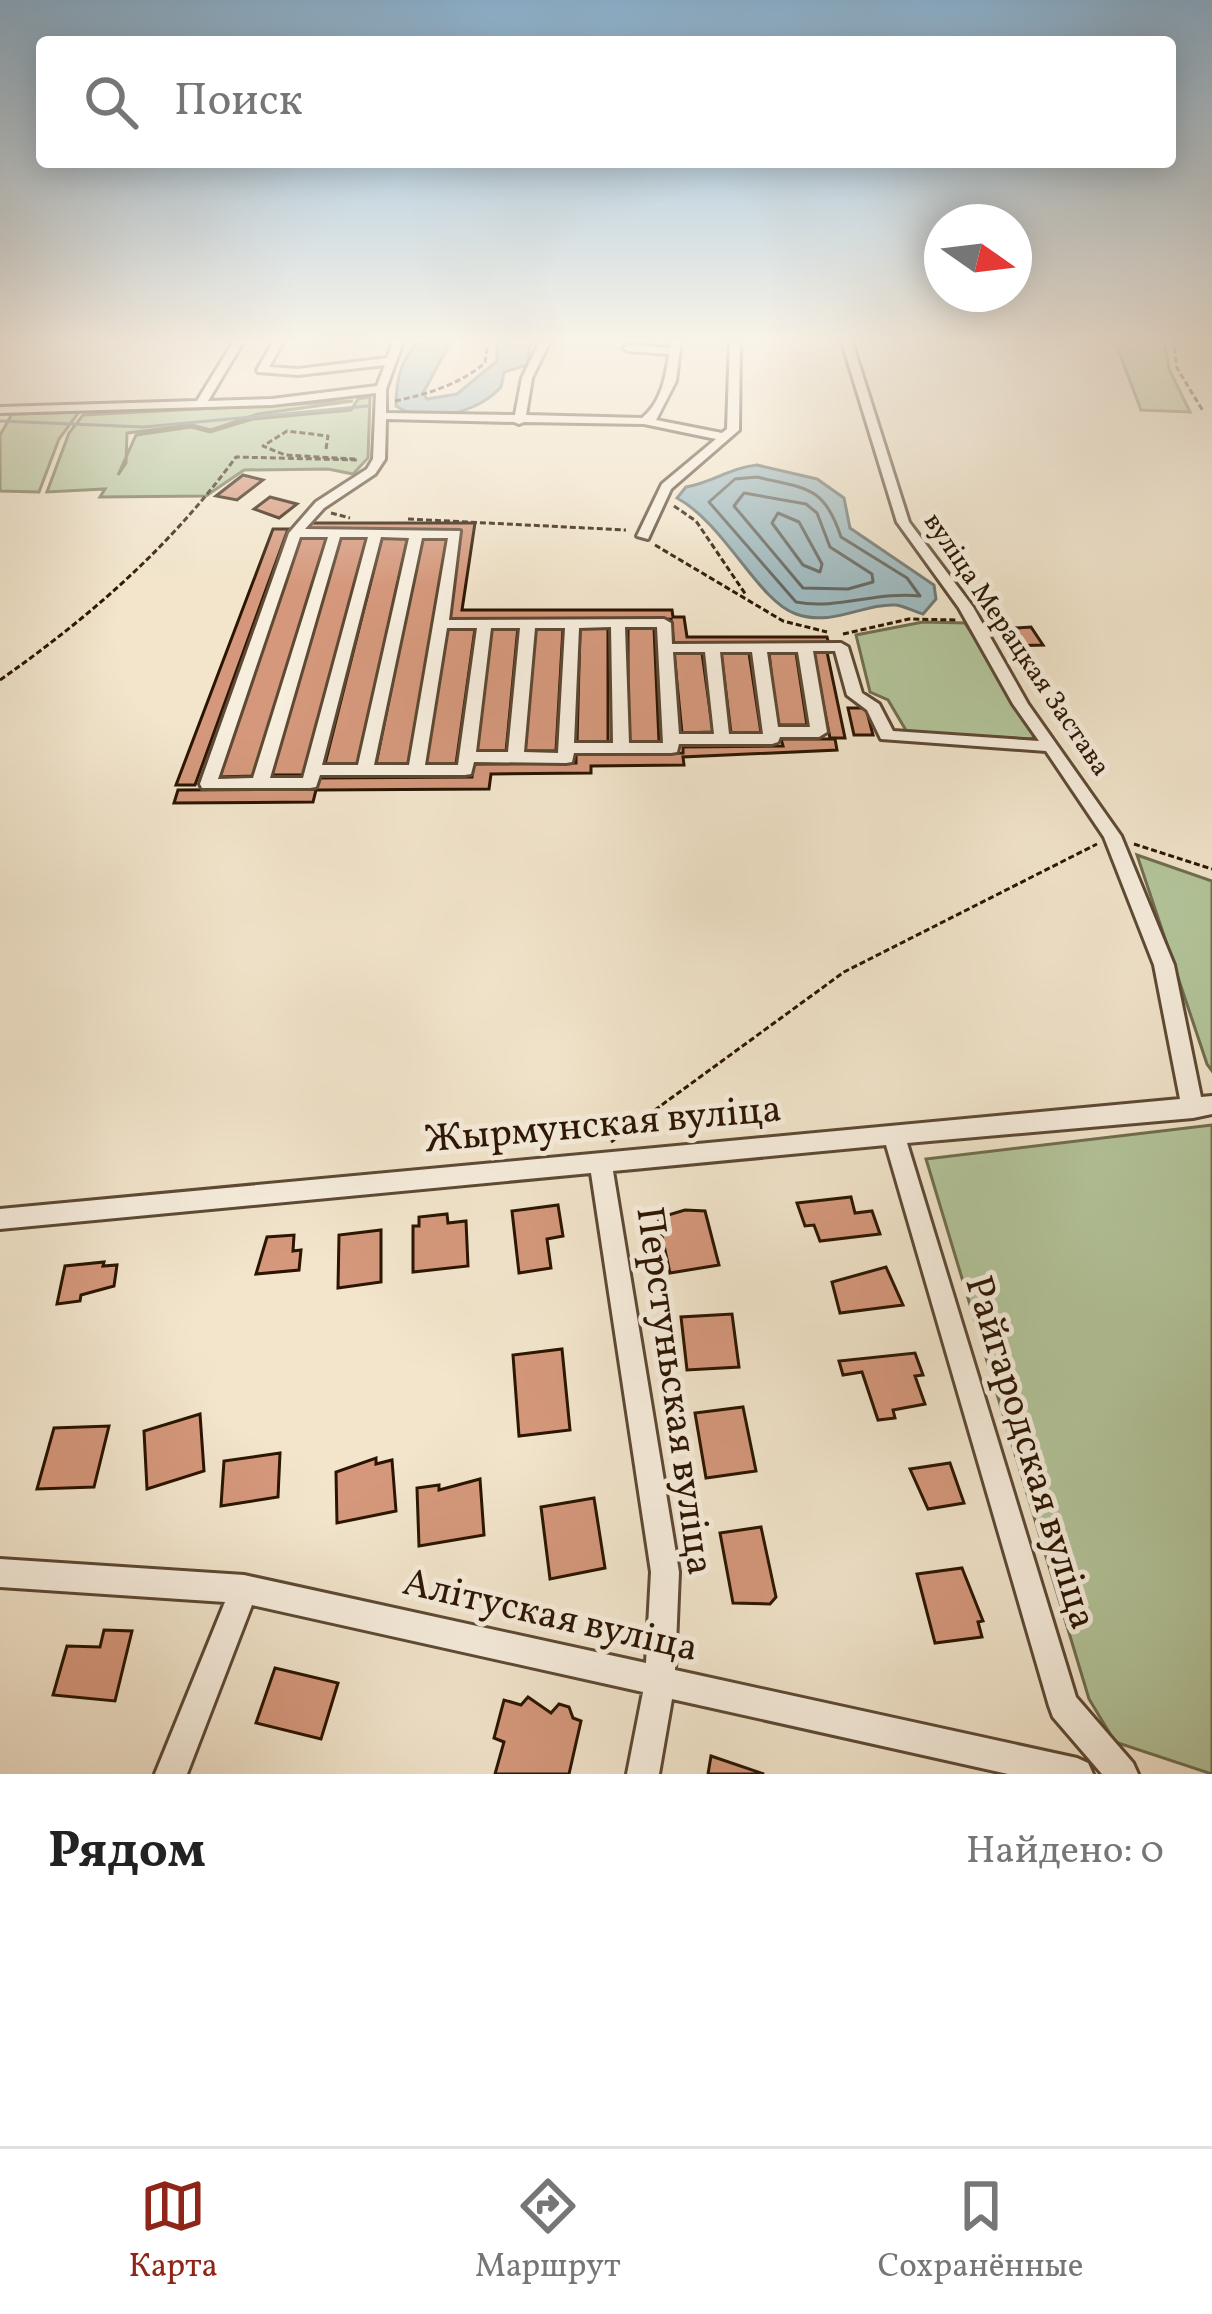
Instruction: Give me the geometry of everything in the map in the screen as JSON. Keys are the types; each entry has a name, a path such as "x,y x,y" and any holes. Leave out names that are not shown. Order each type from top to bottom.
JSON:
{"street":[{"path":"372,527 310,783 208,784 295,533 314,510 371,471 379,459 380,422"},
{"path":"617,422 723,437"},
{"path":"643,536 667,488 695,468 733,430 734,422"},
{"name":"вуліца Мерацкая Застава","path":"871,422 903,522 974,621 1112,836"},
{"path":"295,533 372,527 455,534 416,770"},
{"path":"260,783 335,533"},
{"path":"365,769 416,534"},
{"path":"313,770 465,770 485,623"},
{"path":"516,758 528,623"},
{"path":"466,757 566,758 572,623"},
{"path":"618,623 621,748"},
{"path":"441,624 664,623 671,748 566,748"},
{"path":"665,648 805,647 838,641 855,695 874,707 887,736 1053,748"},
{"path":"670,739 772,739 759,647"},
{"path":"771,732 820,732 805,647"},
{"path":"712,648 722,739"},
{"path":"1112,836 1164,965 1203,1107"},
{"name":"Жырмунская вуліца","path":"0,1219 1203,1107"},
{"name":"Райгародская вуліца","path":"895,1136 1064,1706 1122,1774"},
{"name":"Перстуньская вуліца","path":"600,1162 665,1572 660,1682 643,1774"},
{"name":"Алітуская вуліца","path":"0,1573 244,1589 1077,1774"},
{"path":"171,1774 244,1589"}],"path":[{"path":"0,680 101,610 196,516 236,457 357,460 326,449 302,457 263,446 287,431 328,436 326,449"},
{"path":"667,488 674,506 696,521 749,598"},
{"path":"314,510 372,527"},
{"path":"393,520 598,526 643,536 783,621 838,641 909,619 974,621"},
{"path":"600,1162 613,1139 844,972 1112,836 1212,869"}],"green space":[{"path":"8,422 72,422 59,439 39,492 0,491 0,435"},
{"path":"78,422 235,422 211,430 192,425 127,433 126,457 136,435 191,427 210,432 244,422 369,422 368,458 353,474 328,469 244,470 206,496 100,497 105,489 47,492"},
{"path":"923,622 965,623 1038,734 1031,739 907,732 888,700 870,692 856,635"},
{"path":"1137,855 1212,881 1212,1071 1207,1064"},
{"path":"1212,1125 1212,1774 1115,1742 1089,1699 926,1159"}],"water":[{"path":"757,465 817,479 844,498 850,528 934,585 936,599 923,614 896,605 823,618 796,614 782,606 710,525 677,498 686,487"}],"building":[{"path":"243,475 263,480 237,500 216,496"},
{"path":"270,497 297,504 279,518 254,509"},
{"path":"303,523 475,523 462,610 672,610 673,617 684,617 687,637 827,637 829,645 674,645 671,619 446,620 461,531 300,531"},
{"path":"273,529 288,529 195,785 176,785"},
{"path":"301,537 327,537 253,776 219,777"},
{"path":"341,537 367,537 304,775 270,775"},
{"path":"382,537 408,537 358,764 325,764"},
{"path":"422,537 448,537 409,764 376,764"},
{"path":"518,627 506,752 475,752 490,628"},
{"path":"1031,627 1043,645 1011,646 1000,629"},
{"path":"535,628 563,628 556,751 525,751"},
{"path":"580,628 608,628 608,743 577,743"},
{"path":"628,628 654,628 659,742 628,742"},
{"path":"446,629 475,629 456,764 423,764"},
{"path":"813,652 827,652 845,738 830,738"},
{"path":"674,653 702,653 713,732 682,733"},
{"path":"721,653 749,653 761,733 731,733"},
{"path":"769,653 796,653 807,725 777,725"},
{"path":"848,708 866,708 873,735 854,735"},
{"path":"781,739 835,739 837,750 683,757 684,765 591,766 591,773 491,774 489,789 316,790 313,802 174,803 178,790 314,789 317,778 472,777 474,764 576,763 576,754 783,746"},
{"path":"851,1197 855,1213 872,1211 880,1234 820,1241 814,1225 805,1226 797,1203"},
{"path":"558,1205 563,1236 547,1239 551,1268 519,1273 512,1211"},
{"path":"685,1210 705,1211 719,1265 670,1273 658,1218"},
{"path":"447,1214 448,1223 466,1221 468,1266 413,1272 413,1226 419,1226 419,1217"},
{"path":"381,1230 381,1282 338,1288 339,1235"},
{"path":"294,1235 293,1251 301,1250 299,1270 256,1274 267,1237"},
{"path":"104,1262 103,1266 117,1265 114,1286 81,1295 80,1301 57,1304 65,1266"},
{"path":"886,1267 903,1305 840,1313 832,1282"},
{"path":"732,1314 739,1367 687,1370 681,1317"},
{"path":"562,1349 570,1430 519,1436 513,1355"},
{"path":"915,1353 923,1375 915,1376 925,1404 893,1410 895,1418 878,1420 862,1372 843,1375 839,1361"},
{"path":"743,1407 756,1471 706,1478 695,1413"},
{"path":"200,1414 204,1471 147,1489 144,1431"},
{"path":"109,1426 94,1487 37,1489 54,1428"},
{"path":"280,1453 278,1497 221,1506 224,1461"},
{"path":"376,1458 376,1464 392,1460 396,1511 337,1523 336,1472"},
{"path":"950,1463 964,1503 928,1509 910,1469"},
{"path":"480,1479 484,1535 419,1546 417,1488 439,1485 439,1490"},
{"path":"594,1498 605,1568 550,1579 541,1507"},
{"path":"761,1527 776,1597 770,1604 733,1603 720,1533"},
{"path":"962,1568 983,1621 978,1622 982,1637 935,1643 917,1574"},
{"path":"104,1630 132,1631 115,1701 53,1695 67,1646 100,1647"},
{"path":"275,1668 338,1683 321,1739 256,1723"},
{"path":"528,1697 551,1713 559,1704 569,1707 573,1718 581,1721 569,1774 495,1774 504,1742 494,1738 504,1700 521,1705"},
{"path":"711,1756 764,1774 708,1774"}],"waterway":[{"path":"19,422 144,427 200,422"}]}
